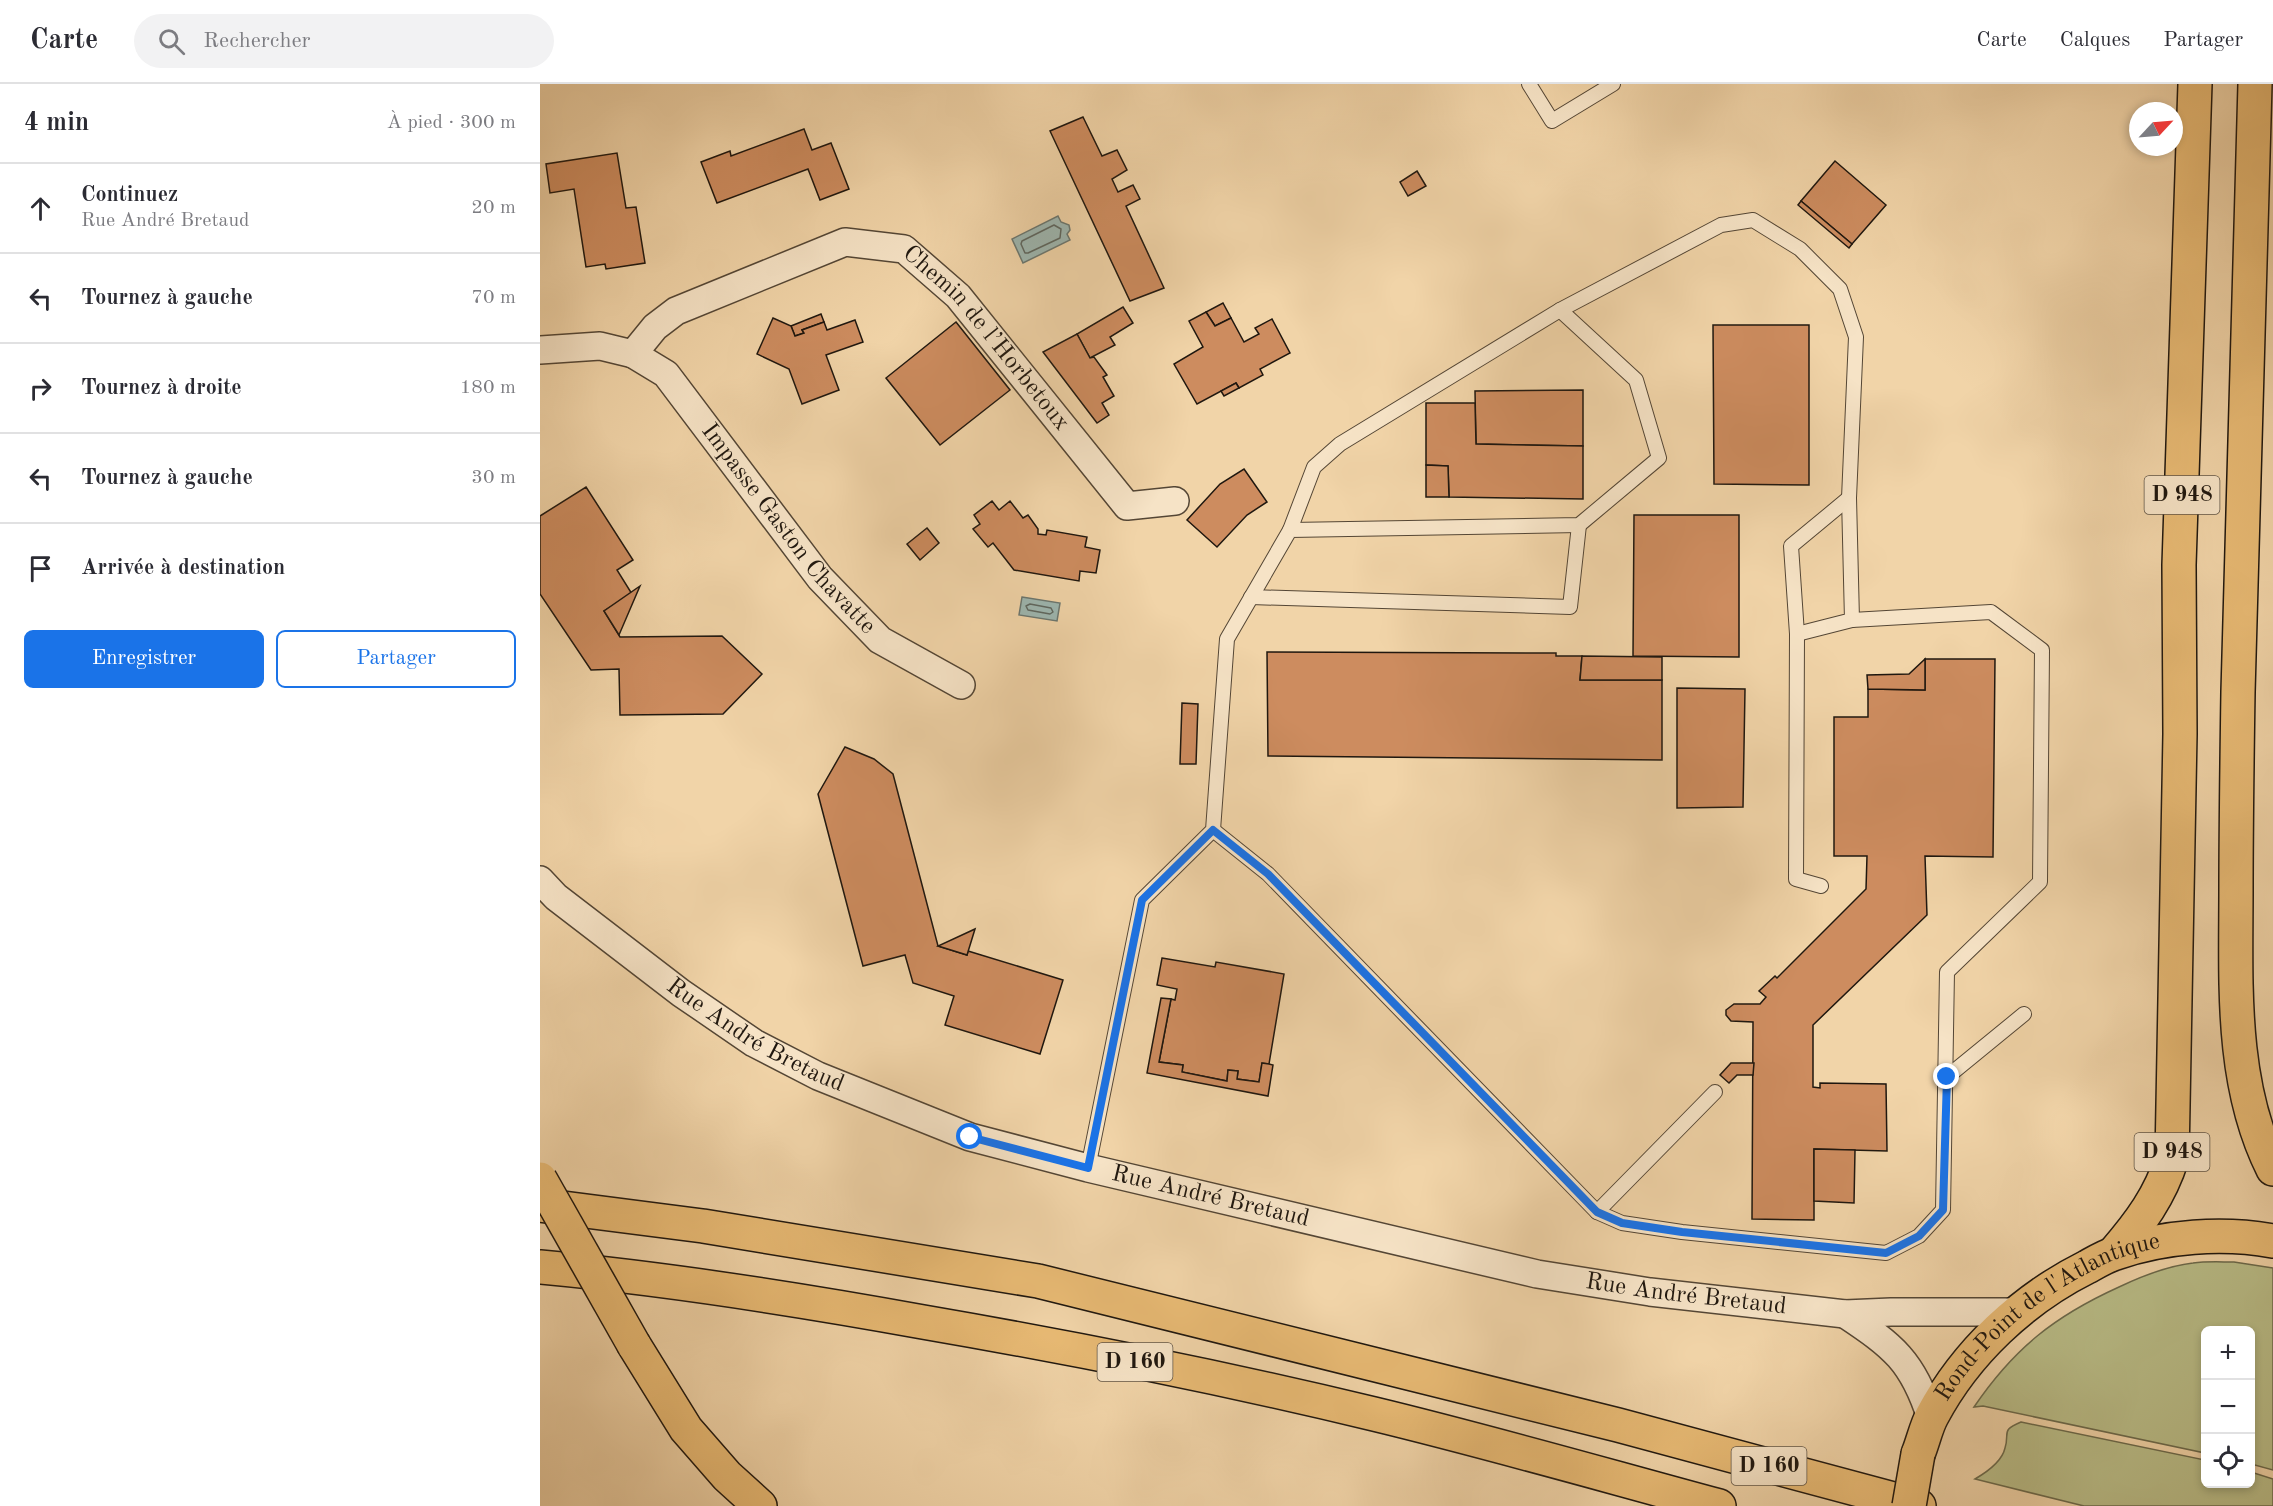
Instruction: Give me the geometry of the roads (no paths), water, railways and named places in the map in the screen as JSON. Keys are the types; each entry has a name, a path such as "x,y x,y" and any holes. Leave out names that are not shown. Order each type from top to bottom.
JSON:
{"highway":[{"name":"D 948","path":"2114,1253 2138,1227 2164,1183 2172,1158 2180,770 2179,565 2195,84"},
{"name":"D 948","path":"2255,84 2237,755 2236,968 2239,1032 2249,1110 2261,1145 2273,1170"},
{"path":"540,1179 634,1345 686,1429 728,1476 760,1506"},
{"name":"D 160","path":"540,1205 703,1226 1038,1281 1618,1425 1919,1506"},
{"name":"Rond-Point de l'Atlantique","path":"1909,1506 1918,1454 1931,1418 1955,1377 1986,1342 2018,1312 2044,1292 2072,1274 2114,1253 2154,1242 2225,1237 2273,1241"},
{"name":"D 160","path":"540,1267 680,1283 818,1303 1039,1342 1375,1414 1719,1506"}],"street":[{"name":"Chemin de l’Horbetoux","path":"633,354 655,327 676,311 845,242 904,249 958,296 1127,506 1174,501"},
{"path":"540,350 600,346 633,354"},
{"name":"Impasse Gaston Chavatte","path":"633,354 666,374 820,578 880,640 961,685"},
{"name":"Rue André Bretaud","path":"540,880 556,897 681,993 754,1043 818,1076 970,1137 1088,1168 1537,1274 1650,1292 1845,1314 2018,1312"},
{"name":"Rue André Bretaud","path":"1845,1314 1885,1340 1903,1358 1924,1397 1931,1418"}],"lane":[{"path":"1528,84 1552,121 1613,84"},
{"path":"1088,1168 1142,900 1213,830 1227,639 1290,530 1314,467 1340,444 1560,310 1721,225 1753,220 1800,249 1840,289 1856,337 1849,498 1852,620"},
{"path":"1290,530 1579,525 1659,458 1636,380 1560,310"},
{"path":"1821,886 1796,879 1797,634 1791,546 1849,498"},
{"path":"1251,597 1570,607 1579,525"},
{"path":"1213,830 1268,874 1597,1212 1622,1223 1682,1232 1886,1253 1919,1236 1943,1210 1947,972 2040,882 2042,650 1991,612 1852,620 1797,634"},
{"path":"1947,1077 2024,1014"},
{"path":"1597,1212 1715,1092"}],"water":[{"path":"1058,216 1061,222 1069,225 1070,230 1067,234 1070,240 1023,263 1012,239"},
{"path":"1022,597 1060,603 1057,621 1019,615"}]}
